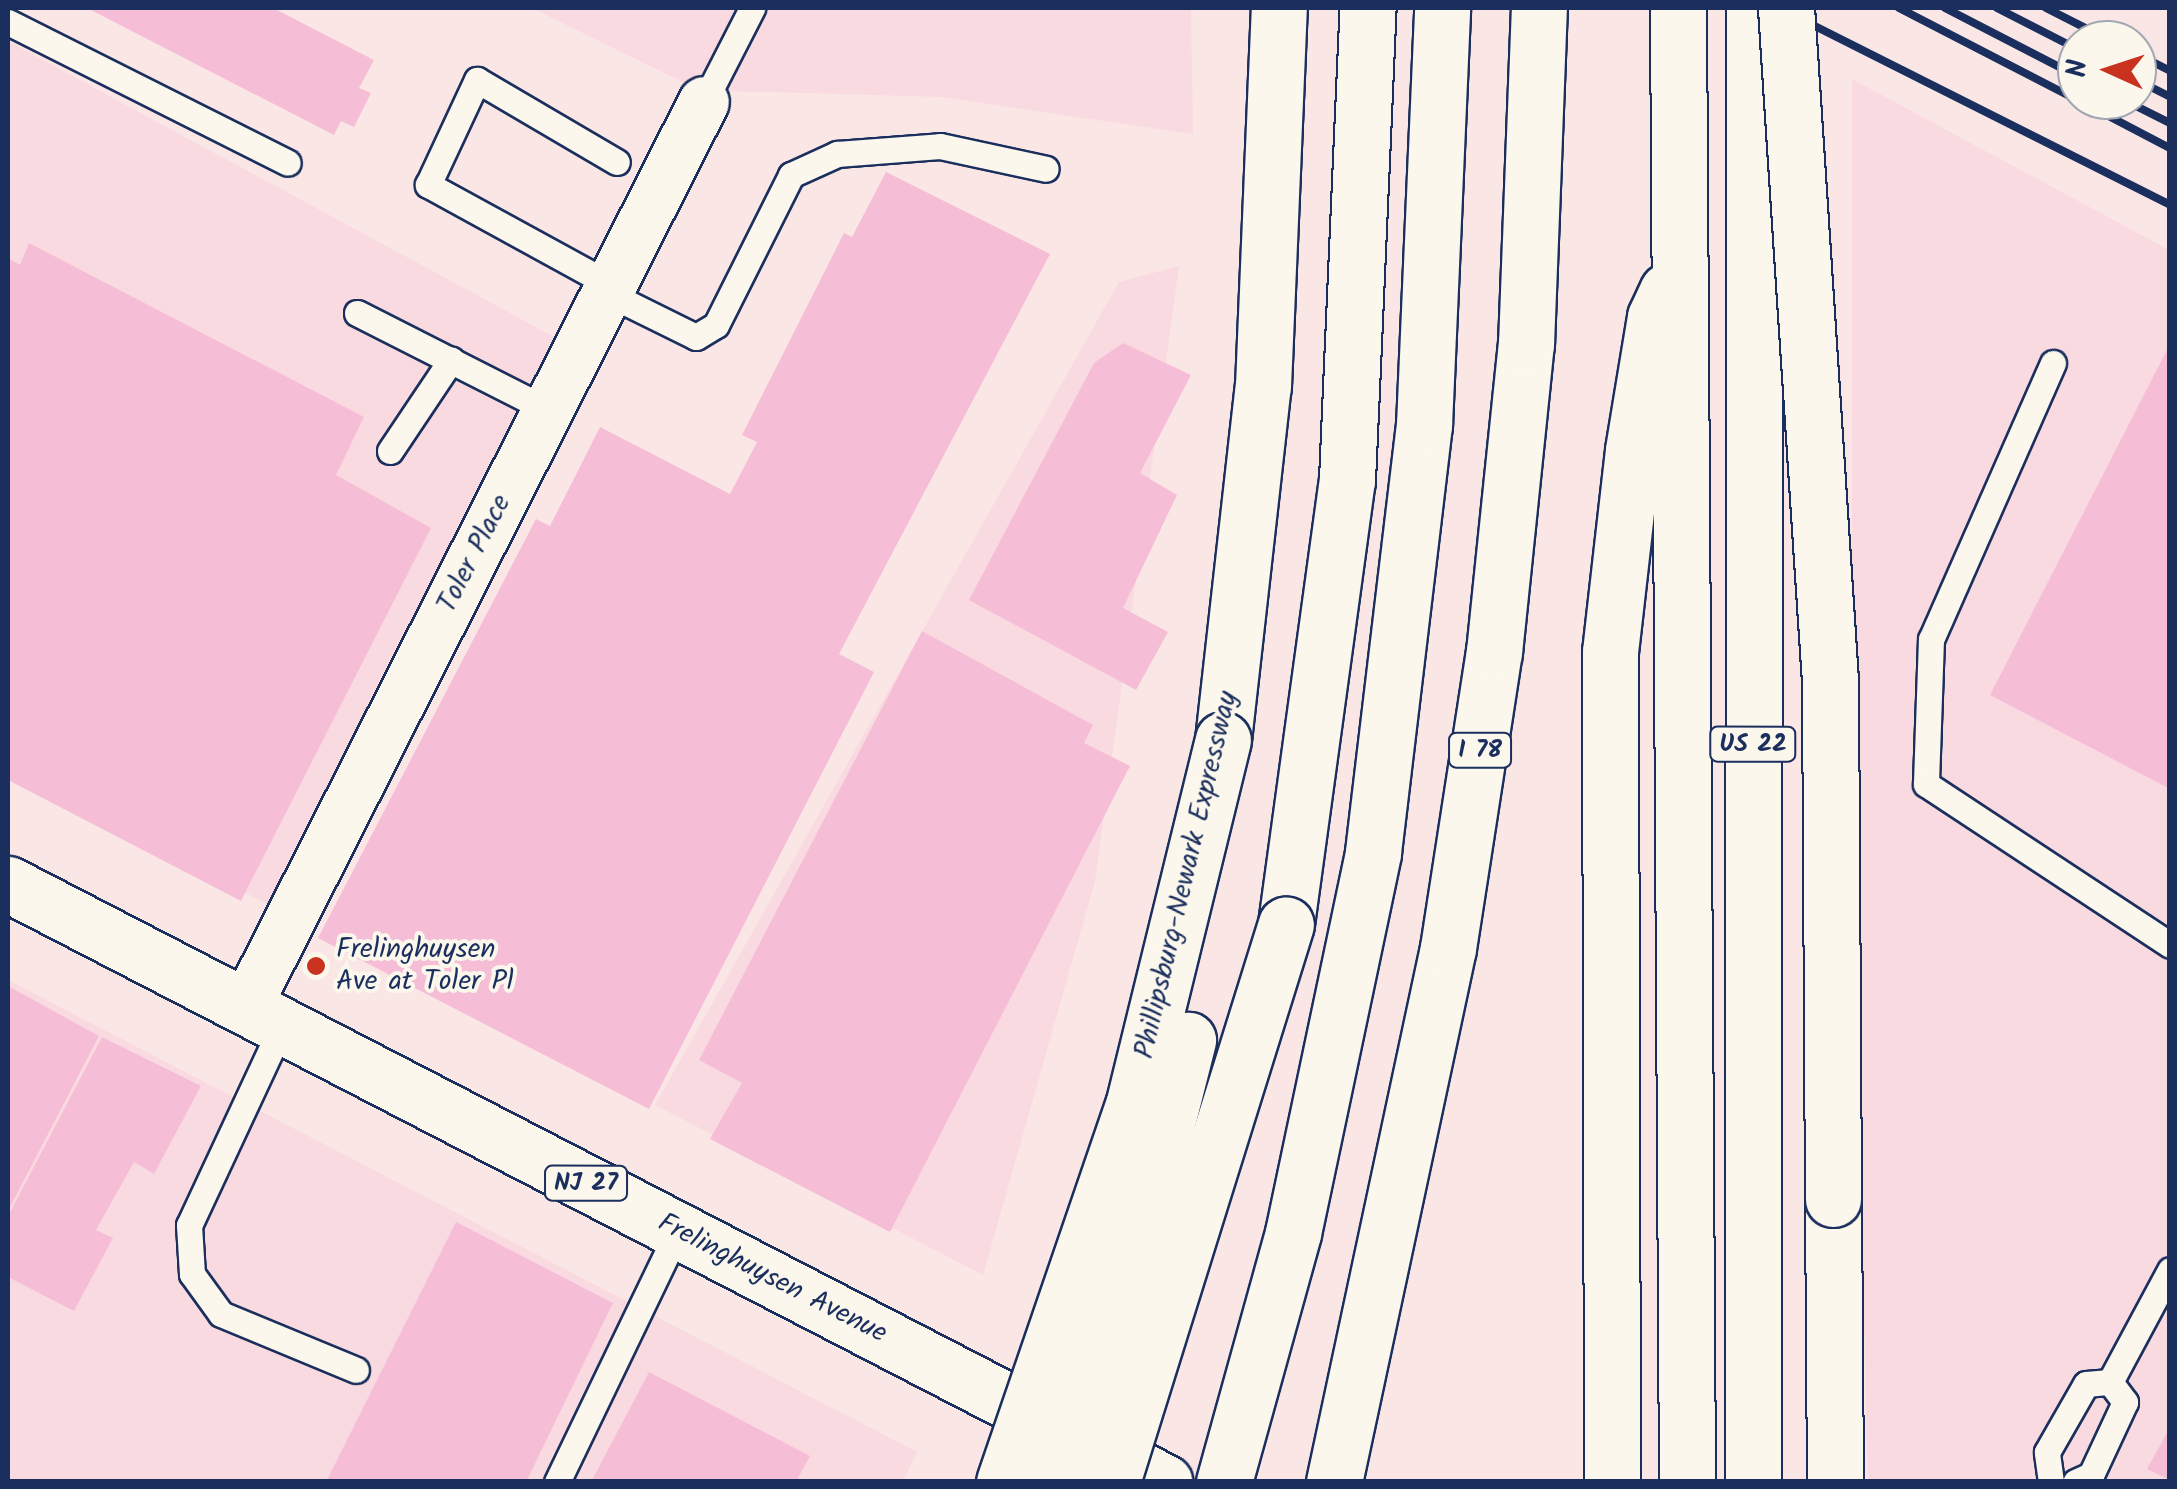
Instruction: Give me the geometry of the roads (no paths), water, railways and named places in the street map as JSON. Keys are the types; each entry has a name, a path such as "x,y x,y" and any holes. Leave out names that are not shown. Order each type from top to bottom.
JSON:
{"main road":[{"name":"Phillipsburg-Newark Expressway","path":"1004,1482 1132,1106 1223,740 1263,386 1278,8"},
{"path":"1149,1482 1224,1218 1286,924 1347,480 1368,8"},
{"path":"1224,1482 1293,1233 1376,833 1424,425 1442,8"},
{"name":"I 78","path":"1334,1482 1448,948 1494,652 1526,344 1539,8"},
{"name":"US 22","path":"1678,8 1678,270 1686,319 1687,1482"},
{"name":"US 22","path":"1753,1482 1754,8"},
{"path":"1786,8 1830,682 1835,1482"},
{"path":"1612,1482 1610,652 1655,317 1678,270"},
{"path":"1056,1482 1142,1222 1189,1038 1219,894 1223,740"},
{"name":"Frelinghuysen Avenue","path":"8,884 1164,1482"},
{"path":"1112,1482 1286,924"}],"street":[{"name":"Toler Place","path":"264,1016 548,410 704,102"}],"lane":[{"path":"704,102 752,8"},
{"path":"8,22 288,164"},
{"path":"616,162 477,80 428,185 696,337 706,331 791,175 837,154 940,146 1046,169"},
{"path":"357,312 548,410"},
{"path":"390,452 451,360"},
{"path":"2052,364 1931,639 1926,784 2170,945"},
{"path":"264,1016 188,1225 192,1274 222,1314 356,1370"},
{"path":"557,1482 678,1231"},
{"path":"2110,1382 2170,1270"},
{"path":"2051,1482 2047,1452 2086,1384 2110,1382"},
{"path":"2075,1482 2091,1475 2125,1402 2110,1382"}],"railway":[{"path":"1779,8 2170,205"},
{"path":"1899,8 2057,90"},
{"path":"1945,8 2057,66"},
{"path":"1997,8 2057,39"},
{"path":"2046,8 2070,20"},
{"path":"2157,64 2170,71"},
{"path":"2157,90 2170,97"},
{"path":"2157,116 2170,123"},
{"path":"2116,120 2170,148"}],"place":[{"name":"Frelinghuysen Ave at Toler Pl","path":"316,966"}]}
